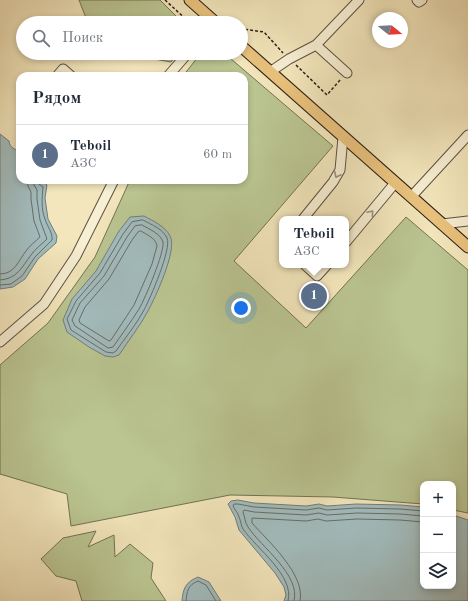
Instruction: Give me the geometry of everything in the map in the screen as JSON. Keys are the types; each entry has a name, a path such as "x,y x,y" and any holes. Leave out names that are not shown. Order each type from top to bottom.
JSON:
{"main road":[{"path":"195,1 209,16"},
{"path":"248,52 468,247"}],"street":[{"path":"270,72 289,59 316,45 359,0"},
{"path":"417,0 419,2 422,0"},
{"path":"316,45 347,73"},
{"path":"171,72 182,60"},
{"path":"411,197 468,136"},
{"path":"306,216 334,182 340,170 342,137"},
{"path":"349,238 395,183"},
{"path":"0,342 44,304 76,256 112,184"},
{"path":"442,224 468,221"},
{"path":"308,268 317,276 324,268"}],"path":[{"path":"165,0 182,16"}],"green space":[{"path":"79,0 160,0 176,16 85,16"},
{"path":"160,60 173,60 171,62"},
{"path":"196,60 232,60 246,72 186,72"},
{"path":"248,73 333,146 234,261 306,328 406,217 468,270 468,513 456,511 456,481 420,481 420,504 333,497 230,495 71,526 67,494 0,474 0,365 48,323 95,257 128,184 248,184"},
{"path":"96,531 88,547 114,535 115,557 130,544 153,563 151,578 166,601 82,601 76,581 56,576 41,559 63,538"}],"water":[{"path":"0,134 9,141 12,147 16,150 16,184 47,185 45,198 48,219 57,236 56,243 38,259 25,279 13,287 0,289"},
{"path":"144,216 162,227 170,236 172,242 171,251 165,274 148,311 119,355 113,357 105,356 67,332 63,320 72,299 96,271 119,231 130,217"},
{"path":"238,500 254,503 306,506 319,504 327,506 356,504 420,507 420,589 456,589 456,516 468,520 468,601 284,601 286,595 284,587 275,573 239,530 235,517 228,504 231,501"},
{"path":"198,577 209,582 221,601 182,601 183,592 188,583"}],"place":[{"name":"Teboil","path":"314,296"}]}
